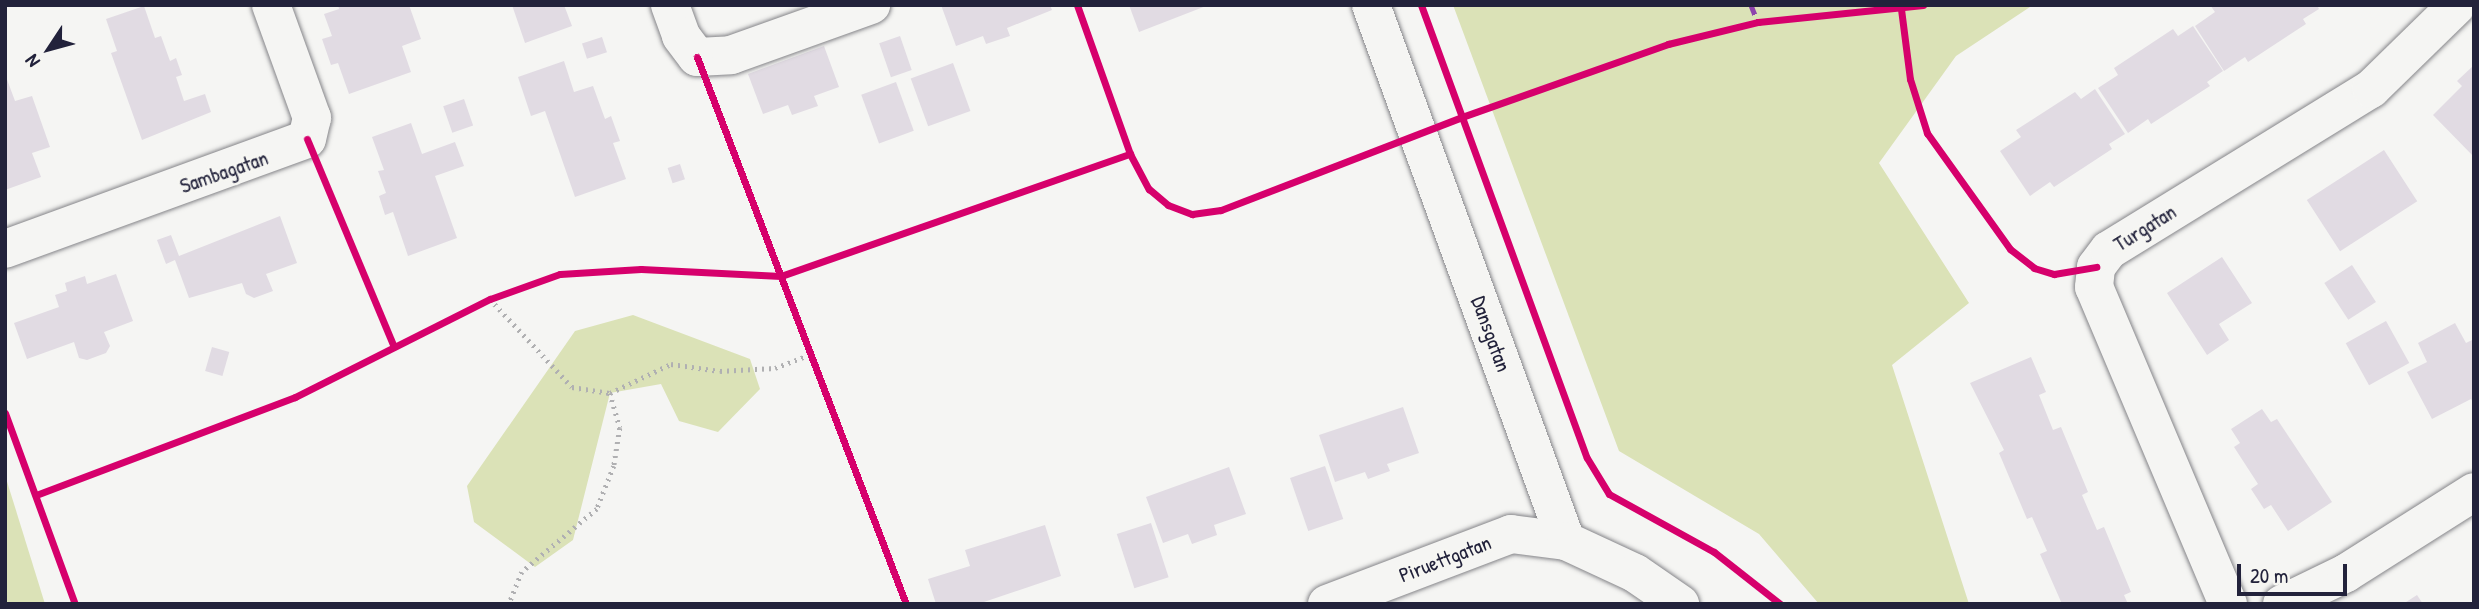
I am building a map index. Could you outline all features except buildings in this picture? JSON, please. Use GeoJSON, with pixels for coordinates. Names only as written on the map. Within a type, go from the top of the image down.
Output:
{"type":"FeatureCollection","features":[{"type":"Feature","properties":{"kind":"street","name":"Sambagatan"},"geometry":{"type":"LineString","coordinates":[[5,249],[307,139],[312,118],[271,5]]}},
{"type":"Feature","properties":{"kind":"street"},"geometry":{"type":"LineString","coordinates":[[670,5],[681,36],[697,57],[732,55],[871,5]]}},
{"type":"Feature","properties":{"kind":"street","name":"Dansgatan"},"geometry":{"type":"LineString","coordinates":[[1371,5],[1566,541]]}},
{"type":"Feature","properties":{"kind":"street","name":"Turgatan"},"geometry":{"type":"LineString","coordinates":[[2228,604],[2094,287],[2096,267],[2109,250],[2371,89],[2457,5]]}},
{"type":"Feature","properties":{"kind":"street"},"geometry":{"type":"LineString","coordinates":[[2282,604],[2346,573],[2474,492]]}},
{"type":"Feature","properties":{"kind":"street","name":"Piruettgatan"},"geometry":{"type":"LineString","coordinates":[[1327,604],[1511,534],[1566,541]]}},
{"type":"Feature","properties":{"kind":"street"},"geometry":{"type":"LineString","coordinates":[[1566,541],[1635,573],[1680,604]]}},
{"type":"Feature","properties":{"kind":"path"},"geometry":{"type":"LineString","coordinates":[[490,299],[572,387],[610,393],[671,364],[720,371],[775,368],[811,354]]}},
{"type":"Feature","properties":{"kind":"path"},"geometry":{"type":"LineString","coordinates":[[509,604],[522,572],[597,509],[614,466],[620,428],[610,393]]}},
{"type":"Feature","properties":{"kind":"green space"},"geometry":{"type":"Polygon","coordinates":[[[1453,5],[2033,5],[1956,56],[1879,163],[1969,303],[1892,365],[1969,604],[1819,604],[1759,534],[1619,451],[1453,5]]]}},
{"type":"Feature","properties":{"kind":"green space"},"geometry":{"type":"Polygon","coordinates":[[[633,315],[750,359],[760,389],[718,432],[679,421],[661,384],[610,393],[573,540],[535,567],[474,522],[467,486],[575,331],[633,315]]]}},
{"type":"Feature","properties":{"kind":"green space"},"geometry":{"type":"Polygon","coordinates":[[[5,475],[45,604],[5,604],[5,475]]]}},
{"type":"Feature","properties":{"kind":"marked path"},"geometry":{"type":"LineString","coordinates":[[1751,5],[1758,22]]}},
{"type":"Feature","properties":{"kind":"cycle path"},"geometry":{"type":"LineString","coordinates":[[1077,5],[1130,154],[1149,189],[1168,205],[1192,214],[1221,210],[1462,117],[1668,44],[1758,22],[1923,5]]}},
{"type":"Feature","properties":{"kind":"cycle path"},"geometry":{"type":"LineString","coordinates":[[1421,5],[1587,458],[1609,494],[1714,552],[1780,604]]}},
{"type":"Feature","properties":{"kind":"cycle path"},"geometry":{"type":"LineString","coordinates":[[1901,9],[1910,79],[1927,133],[2010,249],[2034,268],[2054,274],[2096,267]]}},
{"type":"Feature","properties":{"kind":"cycle path"},"geometry":{"type":"LineString","coordinates":[[697,57],[906,604]]}},
{"type":"Feature","properties":{"kind":"cycle path"},"geometry":{"type":"LineString","coordinates":[[307,139],[394,347]]}},
{"type":"Feature","properties":{"kind":"cycle path"},"geometry":{"type":"LineString","coordinates":[[36,495],[295,397],[490,299],[560,274],[641,269],[781,276],[1130,154]]}},
{"type":"Feature","properties":{"kind":"cycle path"},"geometry":{"type":"LineString","coordinates":[[5,413],[75,604]]}}]}
